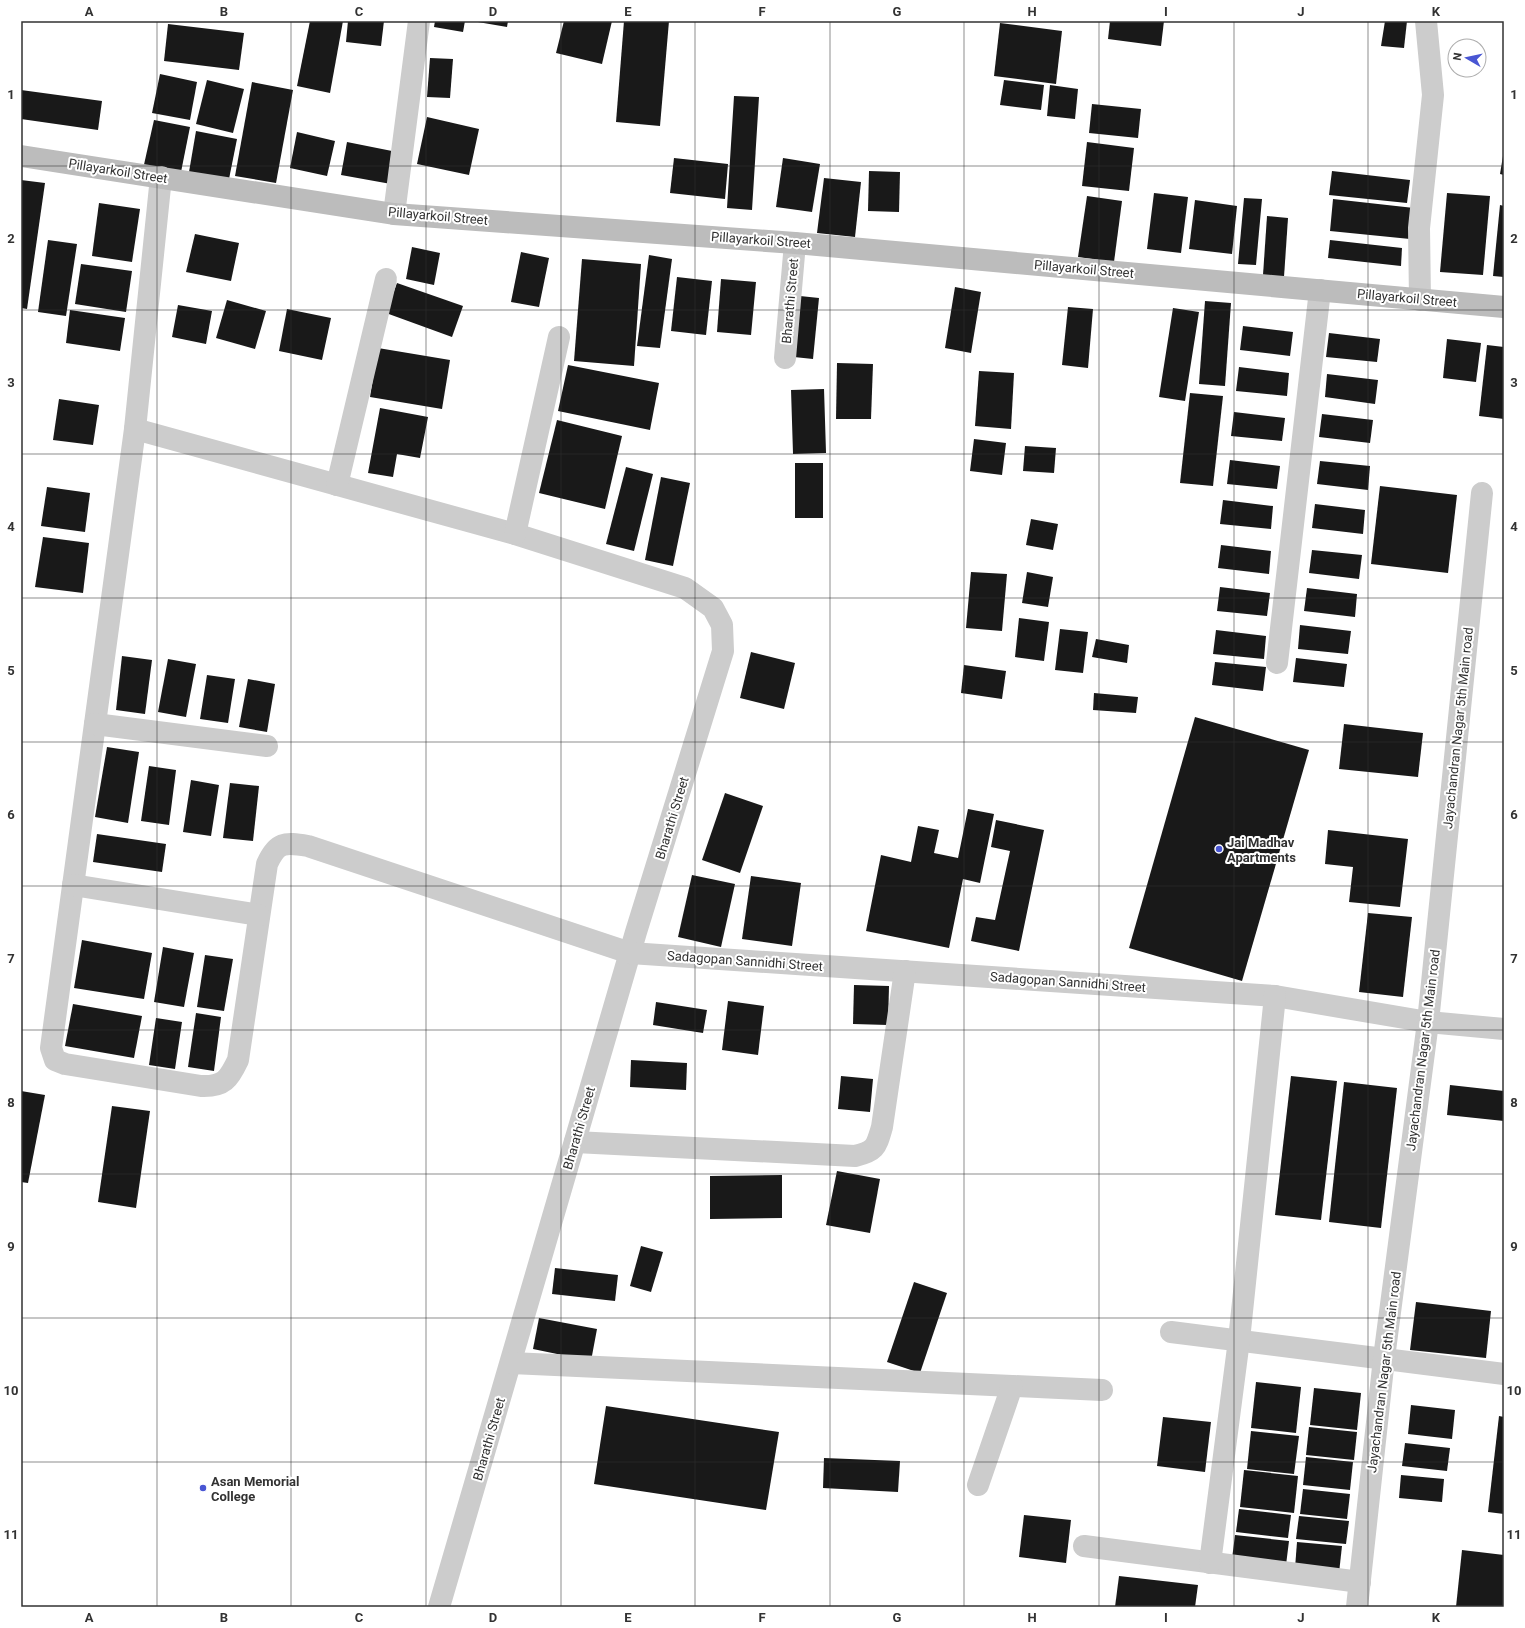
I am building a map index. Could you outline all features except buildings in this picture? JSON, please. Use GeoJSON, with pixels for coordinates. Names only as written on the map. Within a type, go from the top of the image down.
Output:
{"type":"FeatureCollection","features":[{"type":"Feature","properties":{"kind":"street"},"geometry":{"type":"LineString","coordinates":[[394,214],[419,21]]}},
{"type":"Feature","properties":{"kind":"street"},"geometry":{"type":"LineString","coordinates":[[1420,300],[1419,228],[1433,94],[1426,21]]}},
{"type":"Feature","properties":{"kind":"street","name":"Pillayarkoil Street"},"geometry":{"type":"LineString","coordinates":[[21,156],[394,214],[795,243],[1504,307]]}},
{"type":"Feature","properties":{"kind":"street"},"geometry":{"type":"LineString","coordinates":[[161,177],[135,429],[73,884],[259,915]]}},
{"type":"Feature","properties":{"kind":"street","name":"Bharathi Street"},"geometry":{"type":"LineString","coordinates":[[785,358],[795,243]]}},
{"type":"Feature","properties":{"kind":"street"},"geometry":{"type":"LineString","coordinates":[[337,485],[386,279]]}},
{"type":"Feature","properties":{"kind":"street"},"geometry":{"type":"LineString","coordinates":[[1277,663],[1320,290]]}},
{"type":"Feature","properties":{"kind":"street"},"geometry":{"type":"LineString","coordinates":[[515,534],[559,337]]}},
{"type":"Feature","properties":{"kind":"street","name":"Bharathi Street"},"geometry":{"type":"LineString","coordinates":[[135,429],[515,534],[685,588],[713,608],[722,625],[723,651],[630,953],[440,1607]]}},
{"type":"Feature","properties":{"kind":"street","name":"Jayachandran Nagar 5th Main road"},"geometry":{"type":"LineString","coordinates":[[1357,1607],[1384,1358],[1428,1022],[1482,492]]}},
{"type":"Feature","properties":{"kind":"street"},"geometry":{"type":"LineString","coordinates":[[95,724],[267,746]]}},
{"type":"Feature","properties":{"kind":"street","name":"Sadagopan Sannidhi Street"},"geometry":{"type":"LineString","coordinates":[[73,884],[51,1048],[54,1060],[80,1067],[201,1086],[214,1087],[220,1084],[230,1076],[238,1060],[267,864],[273,852],[281,845],[293,843],[308,846],[630,953],[1275,996],[1428,1022],[1504,1029]]}},
{"type":"Feature","properties":{"kind":"street"},"geometry":{"type":"LineString","coordinates":[[575,1142],[855,1156],[869,1153],[877,1144],[882,1127],[905,971]]}},
{"type":"Feature","properties":{"kind":"street"},"geometry":{"type":"LineString","coordinates":[[1210,1563],[1239,1340],[1275,996]]}},
{"type":"Feature","properties":{"kind":"street"},"geometry":{"type":"LineString","coordinates":[[1171,1332],[1504,1374]]}},
{"type":"Feature","properties":{"kind":"street"},"geometry":{"type":"LineString","coordinates":[[511,1363],[1102,1390]]}},
{"type":"Feature","properties":{"kind":"street"},"geometry":{"type":"LineString","coordinates":[[978,1485],[1012,1386]]}},
{"type":"Feature","properties":{"kind":"street"},"geometry":{"type":"LineString","coordinates":[[1084,1546],[1360,1582]]}},
{"type":"Feature","properties":{"kind":"place","name":"Jai Madhav Apartments"},"geometry":{"type":"Point","coordinates":[1219,849]}},
{"type":"Feature","properties":{"kind":"place","name":"Asan Memorial College"},"geometry":{"type":"Point","coordinates":[203,1488]}}]}
